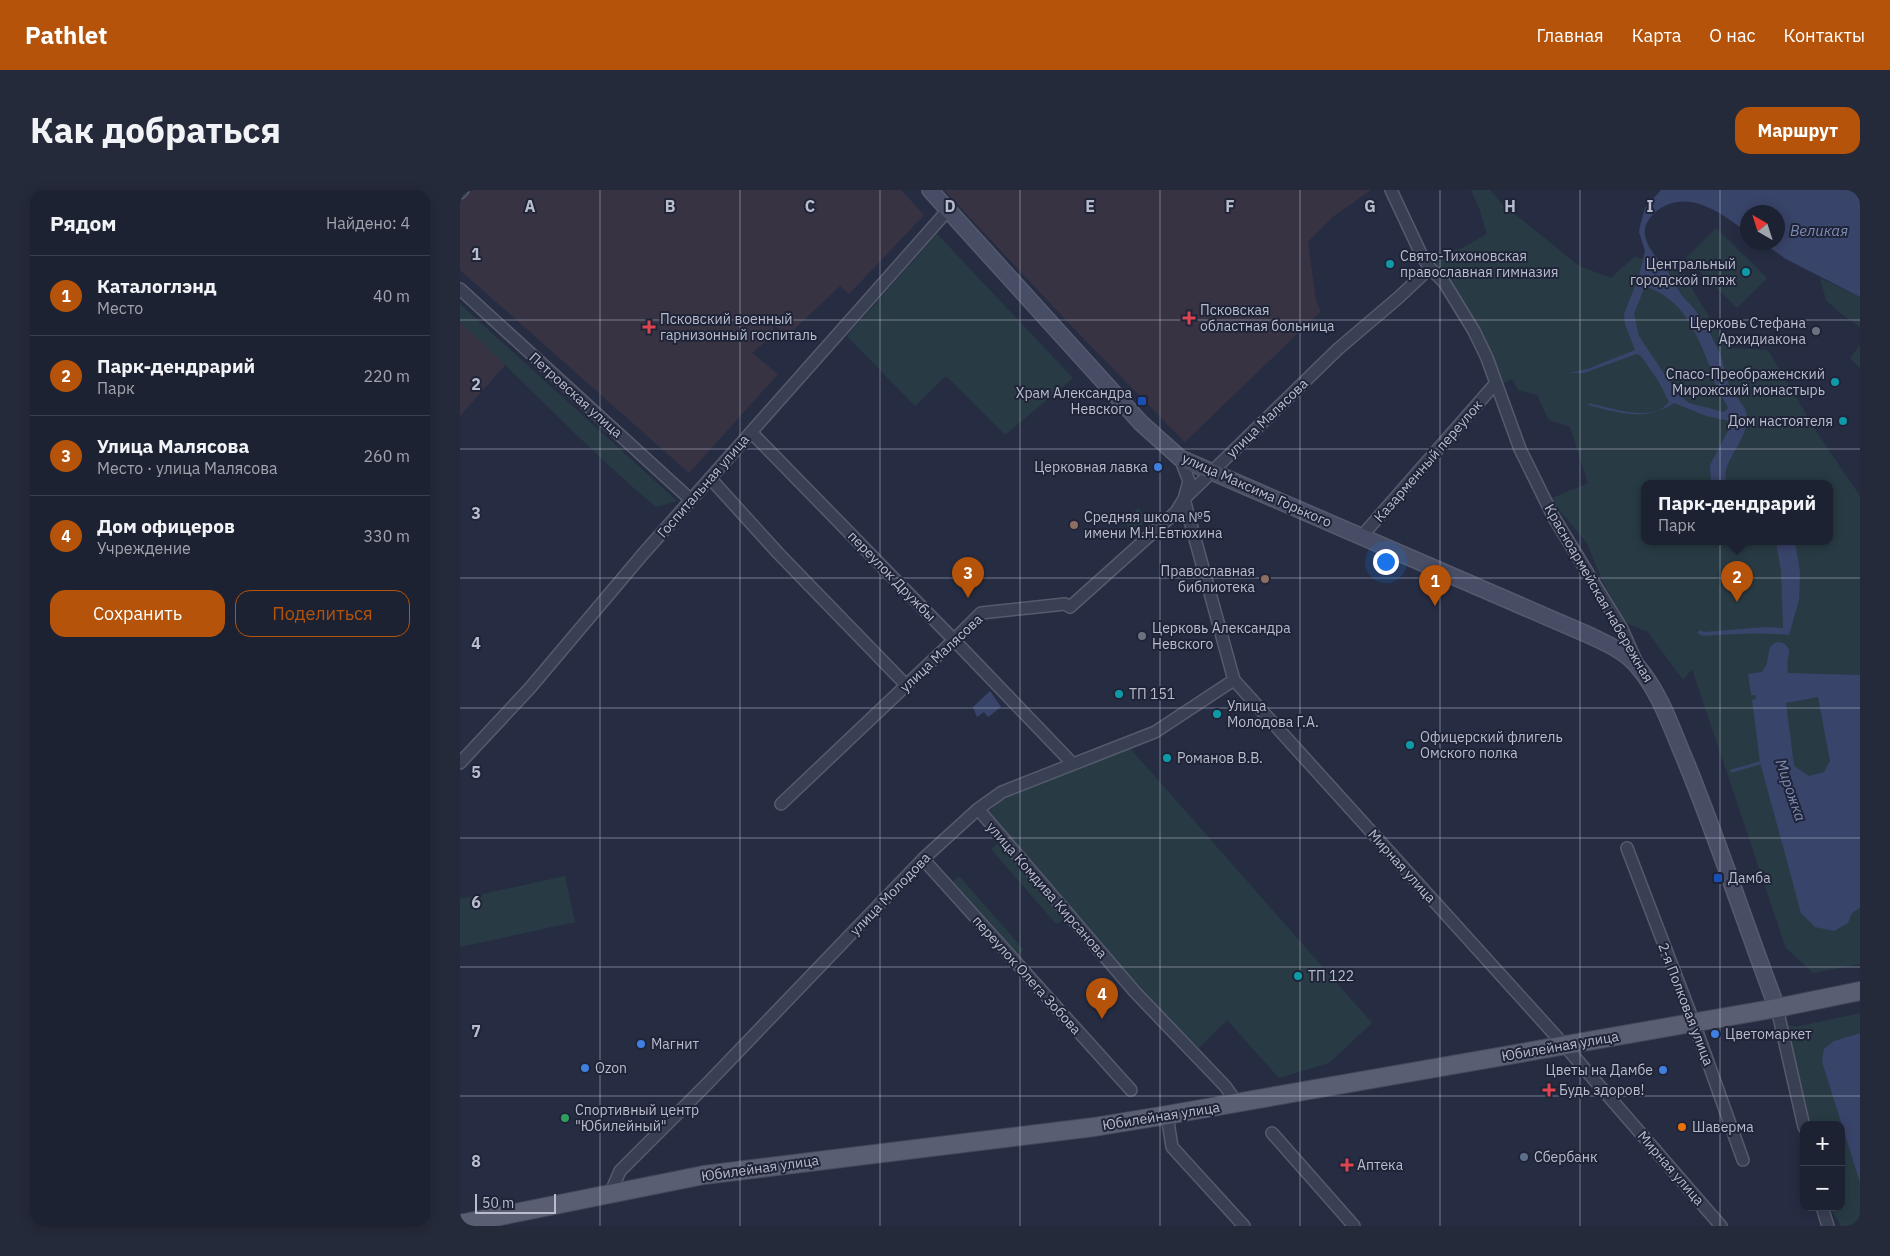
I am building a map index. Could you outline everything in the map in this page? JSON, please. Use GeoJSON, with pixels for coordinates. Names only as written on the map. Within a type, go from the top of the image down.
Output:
{"type":"FeatureCollection","features":[{"type":"Feature","properties":{"kind":"main road","name":"улица Максима Горького"},"geometry":{"type":"LineString","coordinates":[[930,190],[1140,424],[1180,458],[1591,636],[1614,648],[1637,665]]}},
{"type":"Feature","properties":{"kind":"main road","name":"Красноармейская набережная"},"geometry":{"type":"LineString","coordinates":[[1637,665],[1654,688],[1708,815],[1776,1008]]}},
{"type":"Feature","properties":{"kind":"main road","name":"Юбилейная улица"},"geometry":{"type":"LineString","coordinates":[[460,1224],[704,1175],[1094,1127],[1167,1116],[1694,1023],[1860,991]]}},
{"type":"Feature","properties":{"kind":"street"},"geometry":{"type":"LineString","coordinates":[[460,193],[463,190]]}},
{"type":"Feature","properties":{"kind":"street","name":"Красноармейская набережная"},"geometry":{"type":"LineString","coordinates":[[1391,190],[1422,256],[1430,268],[1444,282],[1474,330],[1487,358],[1520,449],[1553,516],[1622,629],[1637,665]]}},
{"type":"Feature","properties":{"kind":"street","name":"Госпитальная улица"},"geometry":{"type":"LineString","coordinates":[[460,763],[530,688],[643,554],[948,210]]}},
{"type":"Feature","properties":{"kind":"street","name":"улица Малясова"},"geometry":{"type":"LineString","coordinates":[[781,804],[954,640],[981,612],[1065,604],[1070,607],[1176,512],[1184,499],[1338,349],[1430,268]]}},
{"type":"Feature","properties":{"kind":"street","name":"Петровская улица"},"geometry":{"type":"LineString","coordinates":[[460,289],[691,500]]}},
{"type":"Feature","properties":{"kind":"street","name":"Казарменный переулок"},"geometry":{"type":"LineString","coordinates":[[1362,537],[1496,384]]}},
{"type":"Feature","properties":{"kind":"street","name":"переулок Дружбы"},"geometry":{"type":"LineString","coordinates":[[751,432],[1073,764]]}},
{"type":"Feature","properties":{"kind":"street","name":"Мирная улица"},"geometry":{"type":"LineString","coordinates":[[1180,458],[1189,481],[1184,499],[1234,680],[1565,1046],[1721,1226]]}},
{"type":"Feature","properties":{"kind":"street"},"geometry":{"type":"LineString","coordinates":[[710,478],[778,553],[906,685]]}},
{"type":"Feature","properties":{"kind":"street","name":"улица Молодова"},"geometry":{"type":"LineString","coordinates":[[610,1194],[620,1171],[707,1084],[922,859],[978,809],[1002,792],[1155,732],[1234,680]]}},
{"type":"Feature","properties":{"kind":"street","name":"улица Комдива Кирсанова"},"geometry":{"type":"LineString","coordinates":[[978,809],[1135,992],[1225,1086],[1237,1104]]}},
{"type":"Feature","properties":{"kind":"street","name":"2-я Полковая улица"},"geometry":{"type":"LineString","coordinates":[[1627,848],[1694,1023],[1743,1160]]}},
{"type":"Feature","properties":{"kind":"street","name":"переулок Олега Зобова"},"geometry":{"type":"LineString","coordinates":[[922,859],[1131,1090]]}},
{"type":"Feature","properties":{"kind":"street","name":"Красноармейская набережная"},"geometry":{"type":"LineString","coordinates":[[1776,1008],[1803,1121]]}},
{"type":"Feature","properties":{"kind":"street"},"geometry":{"type":"LineString","coordinates":[[1167,1116],[1172,1148],[1244,1226]]}},
{"type":"Feature","properties":{"kind":"street"},"geometry":{"type":"LineString","coordinates":[[1272,1133],[1354,1226]]}},
{"type":"Feature","properties":{"kind":"street"},"geometry":{"type":"LineString","coordinates":[[1822,1211],[1824,1224]]}},
{"type":"Feature","properties":{"kind":"shaded area","name":"Псковский военный гарнизонный госпиталь"},"geometry":{"type":"Polygon","coordinates":[[[471,190],[901,190],[924,215],[849,294],[840,286],[786,337],[772,321],[774,334],[752,353],[778,374],[689,473],[460,270],[460,202],[471,190]]]}},
{"type":"Feature","properties":{"kind":"shaded area","name":"Псковская областная больница"},"geometry":{"type":"Polygon","coordinates":[[[944,190],[1371,190],[1335,215],[1308,242],[1316,301],[1321,311],[1185,442],[1077,332],[944,190]]]}},
{"type":"Feature","properties":{"kind":"shaded area"},"geometry":{"type":"Polygon","coordinates":[[[1471,190],[1490,190],[1501,203],[1579,266],[1611,278],[1634,257],[1678,266],[1728,348],[1768,350],[1816,431],[1860,496],[1860,964],[1813,973],[1786,948],[1692,669],[1683,680],[1648,632],[1626,623],[1602,580],[1587,543],[1550,499],[1588,483],[1570,427],[1549,420],[1537,395],[1518,390],[1512,379],[1499,385],[1431,258],[1462,248],[1487,234],[1481,213],[1471,190]]]}},
{"type":"Feature","properties":{"kind":"shaded area"},"geometry":{"type":"Polygon","coordinates":[[[1716,228],[1767,278],[1737,308],[1686,258],[1716,228]]]}},
{"type":"Feature","properties":{"kind":"shaded area"},"geometry":{"type":"Polygon","coordinates":[[[937,234],[1073,378],[1005,435],[946,376],[915,406],[847,336],[937,234]]]}},
{"type":"Feature","properties":{"kind":"shaded area"},"geometry":{"type":"Polygon","coordinates":[[[1820,278],[1860,297],[1860,327],[1826,300],[1820,278]]]}},
{"type":"Feature","properties":{"kind":"shaded area"},"geometry":{"type":"Polygon","coordinates":[[[460,304],[677,501],[656,507],[630,485],[460,322],[460,304]]]}},
{"type":"Feature","properties":{"kind":"shaded area"},"geometry":{"type":"Polygon","coordinates":[[[460,322],[506,364],[460,416],[460,322]]]}},
{"type":"Feature","properties":{"kind":"shaded area"},"geometry":{"type":"Polygon","coordinates":[[[1860,345],[1860,368],[1850,358],[1860,345]]]}},
{"type":"Feature","properties":{"kind":"shaded area"},"geometry":{"type":"Polygon","coordinates":[[[1138,508],[1148,519],[1133,532],[1124,522],[1138,508]]]}},
{"type":"Feature","properties":{"kind":"shaded area"},"geometry":{"type":"Polygon","coordinates":[[[1129,747],[1372,1023],[1329,1063],[1279,1078],[1227,1020],[1199,1048],[1148,999],[989,811],[1006,797],[1129,747]]]}},
{"type":"Feature","properties":{"kind":"shaded area"},"geometry":{"type":"Polygon","coordinates":[[[1004,838],[1070,916],[1056,924],[991,849],[1004,838]]]}},
{"type":"Feature","properties":{"kind":"shaded area"},"geometry":{"type":"Polygon","coordinates":[[[565,876],[575,922],[460,947],[460,899],[565,876]]]}},
{"type":"Feature","properties":{"kind":"shaded area"},"geometry":{"type":"Polygon","coordinates":[[[959,876],[1024,950],[1013,959],[947,887],[959,876]]]}},
{"type":"Feature","properties":{"kind":"shaded area"},"geometry":{"type":"Polygon","coordinates":[[[1860,1013],[1860,1033],[1834,1041],[1822,1062],[1841,1121],[1807,1121],[1792,1062],[1788,1025],[1796,1027],[1860,1013]]]}},
{"type":"Feature","properties":{"kind":"shaded area"},"geometry":{"type":"Polygon","coordinates":[[[1845,1135],[1860,1183],[1860,1226],[1841,1226],[1832,1211],[1845,1211],[1845,1135]]]}},
{"type":"Feature","properties":{"kind":"water","name":"Великая"},"geometry":{"type":"Polygon","coordinates":[[[1661,190],[1860,190],[1860,297],[1786,259],[1773,250],[1785,250],[1785,205],[1740,205],[1740,227],[1710,208],[1690,202],[1669,204],[1659,209],[1648,220],[1645,235],[1649,247],[1668,272],[1680,293],[1696,311],[1707,328],[1720,354],[1730,387],[1745,409],[1747,419],[1745,429],[1742,439],[1727,467],[1725,475],[1726,480],[1711,480],[1710,465],[1731,425],[1730,421],[1706,416],[1674,403],[1660,410],[1669,402],[1659,382],[1641,356],[1637,354],[1584,373],[1571,373],[1590,368],[1635,350],[1625,324],[1624,314],[1639,276],[1645,251],[1639,232],[1645,208],[1661,190]],[[1645,286],[1634,314],[1639,336],[1677,393],[1689,403],[1724,412],[1728,408],[1715,384],[1711,369],[1694,330],[1680,309],[1659,292],[1645,286]]]}},
{"type":"Feature","properties":{"kind":"water"},"geometry":{"type":"Polygon","coordinates":[[[1589,403],[1634,413],[1659,410],[1653,412],[1642,414],[1632,414],[1588,405],[1589,403]]]}},
{"type":"Feature","properties":{"kind":"water"},"geometry":{"type":"Polygon","coordinates":[[[1777,545],[1796,545],[1800,572],[1799,600],[1789,635],[1757,633],[1703,636],[1697,633],[1700,630],[1704,632],[1765,627],[1783,628],[1781,571],[1777,545]]]}},
{"type":"Feature","properties":{"kind":"water"},"geometry":{"type":"Polygon","coordinates":[[[1787,658],[1788,673],[1860,675],[1860,908],[1852,913],[1848,923],[1834,931],[1815,927],[1801,913],[1760,762],[1752,700],[1756,699],[1755,695],[1751,695],[1748,674],[1762,672],[1769,662],[1775,659],[1787,658]],[[1818,697],[1786,703],[1794,766],[1809,776],[1824,772],[1830,761],[1818,697]]]}},
{"type":"Feature","properties":{"kind":"water"},"geometry":{"type":"Polygon","coordinates":[[[990,691],[1001,707],[988,717],[984,712],[977,717],[973,707],[990,691]]]}},
{"type":"Feature","properties":{"kind":"water"},"geometry":{"type":"Polygon","coordinates":[[[1860,1033],[1860,1183],[1845,1135],[1845,1121],[1841,1121],[1822,1062],[1824,1049],[1834,1041],[1860,1033]]]}},
{"type":"Feature","properties":{"kind":"waterway","name":"Мирожка"},"geometry":{"type":"LineString","coordinates":[[1773,684],[1779,652]]}},
{"type":"Feature","properties":{"kind":"waterway"},"geometry":{"type":"LineString","coordinates":[[1732,771],[1763,762]]}},
{"type":"Feature","properties":{"kind":"place","name":"Свято-Тихоновская православная гимназия"},"geometry":{"type":"Point","coordinates":[1390,264]}},
{"type":"Feature","properties":{"kind":"place","name":"Центральный городской пляж"},"geometry":{"type":"Point","coordinates":[1746,272]}},
{"type":"Feature","properties":{"kind":"place","name":"Псковская областная больница"},"geometry":{"type":"Point","coordinates":[1189,318]}},
{"type":"Feature","properties":{"kind":"place","name":"Псковский военный гарнизонный госпиталь"},"geometry":{"type":"Point","coordinates":[649,327]}},
{"type":"Feature","properties":{"kind":"place","name":"Церковь Стефана Архидиакона"},"geometry":{"type":"Point","coordinates":[1816,331]}},
{"type":"Feature","properties":{"kind":"place","name":"Спасо-Преображенский Мирожский монастырь"},"geometry":{"type":"Point","coordinates":[1835,382]}},
{"type":"Feature","properties":{"kind":"place","name":"Храм Александра Невского"},"geometry":{"type":"Point","coordinates":[1142,401]}},
{"type":"Feature","properties":{"kind":"place","name":"Дом настоятеля"},"geometry":{"type":"Point","coordinates":[1843,421]}},
{"type":"Feature","properties":{"kind":"place","name":"Церковная лавка"},"geometry":{"type":"Point","coordinates":[1158,467]}},
{"type":"Feature","properties":{"kind":"place","name":"Средняя школа №5 имени М.Н.Евтюхина"},"geometry":{"type":"Point","coordinates":[1074,525]}},
{"type":"Feature","properties":{"kind":"place","name":"Православная библиотека"},"geometry":{"type":"Point","coordinates":[1265,579]}},
{"type":"Feature","properties":{"kind":"place","name":"Улица Малясова"},"geometry":{"type":"Point","coordinates":[968,598]}},
{"type":"Feature","properties":{"kind":"place","name":"Парк-дендрарий"},"geometry":{"type":"Point","coordinates":[1737,602]}},
{"type":"Feature","properties":{"kind":"place","name":"Каталоглэнд"},"geometry":{"type":"Point","coordinates":[1435,606]}},
{"type":"Feature","properties":{"kind":"place","name":"Церковь Александра Невского"},"geometry":{"type":"Point","coordinates":[1142,636]}},
{"type":"Feature","properties":{"kind":"place","name":"ТП 151"},"geometry":{"type":"Point","coordinates":[1119,694]}},
{"type":"Feature","properties":{"kind":"place","name":"Улица Молодова Г.А."},"geometry":{"type":"Point","coordinates":[1217,714]}},
{"type":"Feature","properties":{"kind":"place","name":"Офицерский флигель Омского полка"},"geometry":{"type":"Point","coordinates":[1410,745]}},
{"type":"Feature","properties":{"kind":"place","name":"Романов В.В."},"geometry":{"type":"Point","coordinates":[1167,758]}},
{"type":"Feature","properties":{"kind":"place","name":"Дамба"},"geometry":{"type":"Point","coordinates":[1718,878]}},
{"type":"Feature","properties":{"kind":"place","name":"ТП 122"},"geometry":{"type":"Point","coordinates":[1298,976]}},
{"type":"Feature","properties":{"kind":"place","name":"Дом офицеров"},"geometry":{"type":"Point","coordinates":[1102,1019]}},
{"type":"Feature","properties":{"kind":"place","name":"Цветомаркет"},"geometry":{"type":"Point","coordinates":[1715,1034]}},
{"type":"Feature","properties":{"kind":"place","name":"Магнит"},"geometry":{"type":"Point","coordinates":[641,1044]}},
{"type":"Feature","properties":{"kind":"place","name":"Ozon"},"geometry":{"type":"Point","coordinates":[585,1068]}},
{"type":"Feature","properties":{"kind":"place","name":"Цветы на Дамбе"},"geometry":{"type":"Point","coordinates":[1663,1070]}},
{"type":"Feature","properties":{"kind":"place","name":"Будь здоров!"},"geometry":{"type":"Point","coordinates":[1549,1090]}},
{"type":"Feature","properties":{"kind":"place","name":"Спортивный центр \"Юбилейный\""},"geometry":{"type":"Point","coordinates":[565,1118]}},
{"type":"Feature","properties":{"kind":"place","name":"Шаверма"},"geometry":{"type":"Point","coordinates":[1682,1127]}},
{"type":"Feature","properties":{"kind":"place","name":"Сбербанк"},"geometry":{"type":"Point","coordinates":[1524,1157]}},
{"type":"Feature","properties":{"kind":"place","name":"Аптека"},"geometry":{"type":"Point","coordinates":[1347,1165]}}]}
